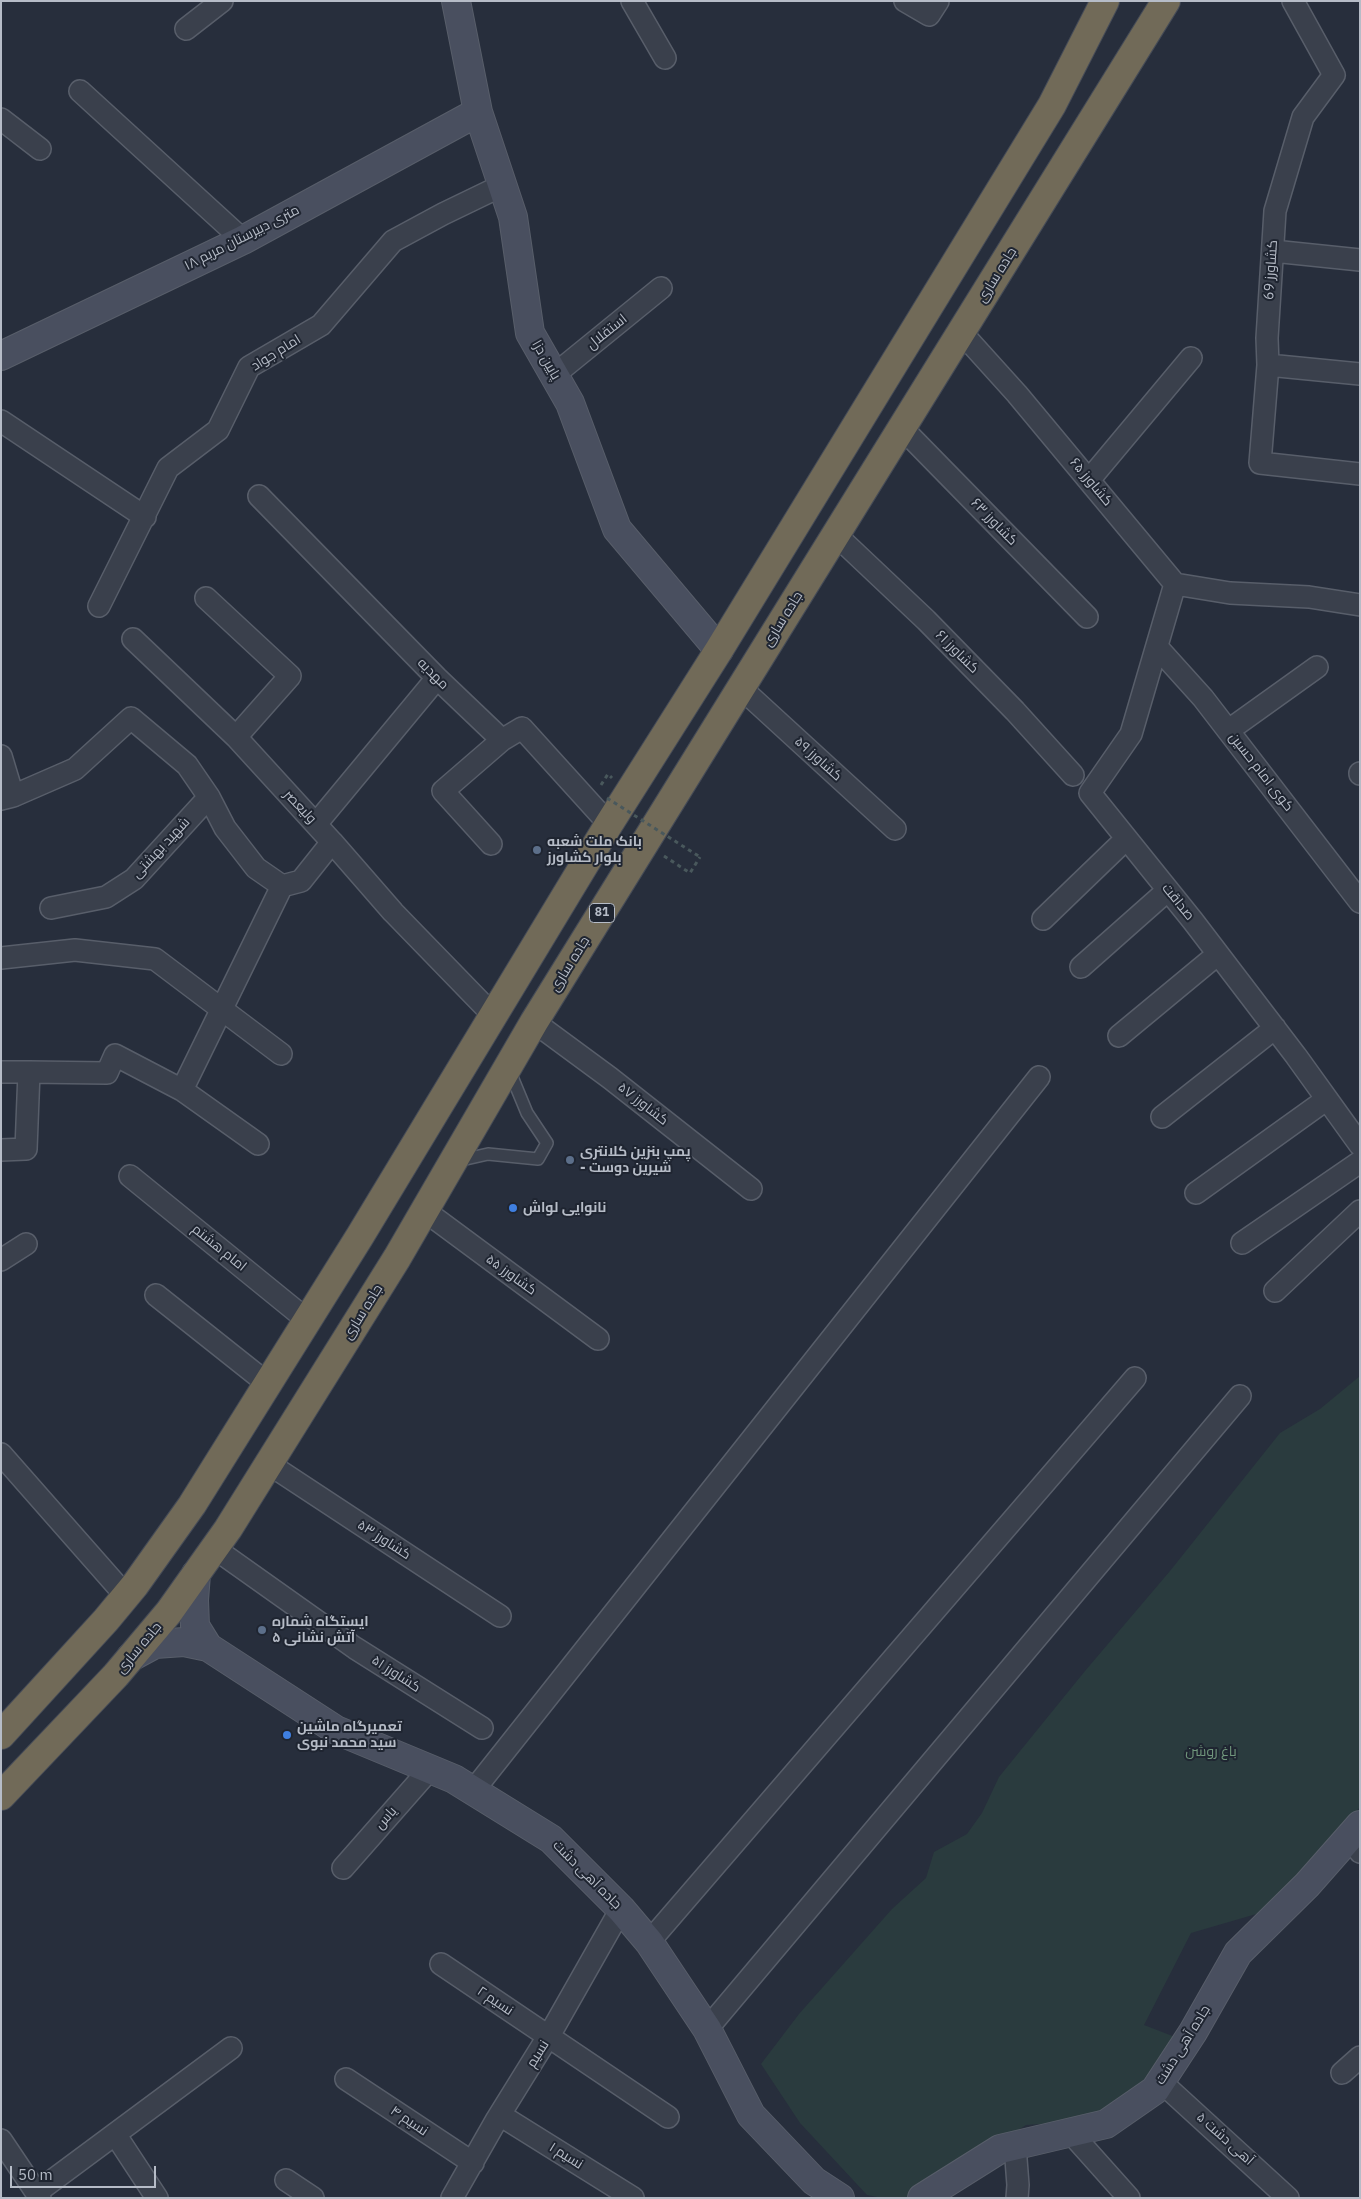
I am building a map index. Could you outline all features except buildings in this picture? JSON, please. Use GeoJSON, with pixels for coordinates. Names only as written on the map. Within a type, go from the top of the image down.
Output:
{"type":"FeatureCollection","features":[{"type":"Feature","properties":{"kind":"highway","name":"جاده ساری"},"geometry":{"type":"LineString","coordinates":[[1,1796],[56,1740],[169,1612],[269,1464],[424,1211],[534,1022],[1165,2]]}},
{"type":"Feature","properties":{"kind":"highway"},"geometry":{"type":"LineString","coordinates":[[1,1735],[83,1647],[126,1596],[192,1505],[493,1015],[608,811],[719,650],[1052,105],[1105,3]]}},
{"type":"Feature","properties":{"kind":"street"},"geometry":{"type":"LineString","coordinates":[[186,29],[222,1]]}},
{"type":"Feature","properties":{"kind":"street","name":"پایین دزا"},"geometry":{"type":"LineString","coordinates":[[456,1],[478,112],[513,217],[530,332],[570,403],[617,529],[719,650]]}},
{"type":"Feature","properties":{"kind":"street"},"geometry":{"type":"LineString","coordinates":[[632,1],[665,58]]}},
{"type":"Feature","properties":{"kind":"street"},"geometry":{"type":"LineString","coordinates":[[905,1],[929,15],[938,1]]}},
{"type":"Feature","properties":{"kind":"street","name":"کشاورز 69"},"geometry":{"type":"LineString","coordinates":[[1293,1],[1334,75],[1303,117],[1275,211],[1267,338],[1268,366],[1260,463],[1360,474]]}},
{"type":"Feature","properties":{"kind":"street"},"geometry":{"type":"LineString","coordinates":[[80,91],[243,240]]}},
{"type":"Feature","properties":{"kind":"street","name":"۱۸ متری دبیرستان مریم"},"geometry":{"type":"LineString","coordinates":[[5,350],[243,240],[478,112]]}},
{"type":"Feature","properties":{"kind":"street"},"geometry":{"type":"LineString","coordinates":[[1,119],[40,149]]}},
{"type":"Feature","properties":{"kind":"street","name":"امام جواد"},"geometry":{"type":"LineString","coordinates":[[99,606],[168,468],[218,430],[249,367],[321,325],[393,241],[502,185]]}},
{"type":"Feature","properties":{"kind":"street"},"geometry":{"type":"LineString","coordinates":[[1273,251],[1360,260]]}},
{"type":"Feature","properties":{"kind":"street","name":"استقلال"},"geometry":{"type":"LineString","coordinates":[[554,375],[661,288]]}},
{"type":"Feature","properties":{"kind":"street","name":"کشاورز ۶۵"},"geometry":{"type":"LineString","coordinates":[[961,332],[1089,480],[1175,584]]}},
{"type":"Feature","properties":{"kind":"street"},"geometry":{"type":"LineString","coordinates":[[1089,480],[1191,358]]}},
{"type":"Feature","properties":{"kind":"street"},"geometry":{"type":"LineString","coordinates":[[1268,366],[1360,374]]}},
{"type":"Feature","properties":{"kind":"street"},"geometry":{"type":"LineString","coordinates":[[1,421],[145,517]]}},
{"type":"Feature","properties":{"kind":"street","name":"کشاورز ۶۳"},"geometry":{"type":"LineString","coordinates":[[902,428],[1087,617]]}},
{"type":"Feature","properties":{"kind":"street","name":"مهدیه"},"geometry":{"type":"LineString","coordinates":[[259,496],[436,678],[502,740]]}},
{"type":"Feature","properties":{"kind":"street","name":"کشاورز ۶۱"},"geometry":{"type":"LineString","coordinates":[[836,535],[946,641],[1015,711],[1073,775]]}},
{"type":"Feature","properties":{"kind":"street"},"geometry":{"type":"LineString","coordinates":[[1156,648],[1175,584],[1230,593],[1309,597],[1360,605]]}},
{"type":"Feature","properties":{"kind":"street"},"geometry":{"type":"LineString","coordinates":[[206,598],[290,676],[236,737]]}},
{"type":"Feature","properties":{"kind":"street","name":"ولیعصر"},"geometry":{"type":"LineString","coordinates":[[133,639],[236,737],[393,912],[493,1015]]}},
{"type":"Feature","properties":{"kind":"street","name":"کوی امام حسین"},"geometry":{"type":"LineString","coordinates":[[1156,648],[1203,698],[1229,730],[1360,902]]}},
{"type":"Feature","properties":{"kind":"street","name":"صداقت"},"geometry":{"type":"LineString","coordinates":[[1156,648],[1131,734],[1090,793],[1275,1028],[1360,1145]]}},
{"type":"Feature","properties":{"kind":"street"},"geometry":{"type":"LineString","coordinates":[[1229,730],[1317,667]]}},
{"type":"Feature","properties":{"kind":"street"},"geometry":{"type":"LineString","coordinates":[[316,824],[436,678]]}},
{"type":"Feature","properties":{"kind":"street","name":"کشاورز ۵۹"},"geometry":{"type":"LineString","coordinates":[[741,688],[894,829]]}},
{"type":"Feature","properties":{"kind":"street"},"geometry":{"type":"LineString","coordinates":[[1,756],[7,798],[75,769],[131,718],[187,765],[209,797],[225,828],[256,868],[282,886],[302,881],[332,842]]}},
{"type":"Feature","properties":{"kind":"street"},"geometry":{"type":"LineString","coordinates":[[491,844],[443,790],[502,740],[522,728],[608,811]]}},
{"type":"Feature","properties":{"kind":"street","name":"شهید بهشتی"},"geometry":{"type":"LineString","coordinates":[[51,908],[106,897],[134,878],[209,797]]}},
{"type":"Feature","properties":{"kind":"street"},"geometry":{"type":"LineString","coordinates":[[1043,919],[1126,839]]}},
{"type":"Feature","properties":{"kind":"street"},"geometry":{"type":"LineString","coordinates":[[182,1090],[282,886]]}},
{"type":"Feature","properties":{"kind":"street"},"geometry":{"type":"LineString","coordinates":[[1081,967],[1168,890]]}},
{"type":"Feature","properties":{"kind":"street"},"geometry":{"type":"LineString","coordinates":[[1,958],[75,950],[155,959],[281,1054]]}},
{"type":"Feature","properties":{"kind":"street"},"geometry":{"type":"LineString","coordinates":[[1119,1036],[1218,954]]}},
{"type":"Feature","properties":{"kind":"street","name":"کشاورز ۵۷"},"geometry":{"type":"LineString","coordinates":[[534,1022],[610,1078],[751,1189]]}},
{"type":"Feature","properties":{"kind":"street"},"geometry":{"type":"LineString","coordinates":[[1162,1117],[1275,1028]]}},
{"type":"Feature","properties":{"kind":"street"},"geometry":{"type":"LineString","coordinates":[[1,1072],[107,1073],[115,1055],[182,1090],[258,1144]]}},
{"type":"Feature","properties":{"kind":"street"},"geometry":{"type":"LineString","coordinates":[[1,1150],[26,1150],[29,1072]]}},
{"type":"Feature","properties":{"kind":"street"},"geometry":{"type":"LineString","coordinates":[[473,1791],[1038,1077]]}},
{"type":"Feature","properties":{"kind":"street"},"geometry":{"type":"LineString","coordinates":[[1196,1193],[1327,1099]]}},
{"type":"Feature","properties":{"kind":"street"},"geometry":{"type":"LineString","coordinates":[[1242,1243],[1360,1162]]}},
{"type":"Feature","properties":{"kind":"street","name":"امام هشتم"},"geometry":{"type":"LineString","coordinates":[[130,1176],[307,1320]]}},
{"type":"Feature","properties":{"kind":"street","name":"کشاورز ۵۵"},"geometry":{"type":"LineString","coordinates":[[424,1211],[598,1339]]}},
{"type":"Feature","properties":{"kind":"street"},"geometry":{"type":"LineString","coordinates":[[1275,1291],[1360,1211]]}},
{"type":"Feature","properties":{"kind":"street"},"geometry":{"type":"LineString","coordinates":[[1,1260],[26,1244]]}},
{"type":"Feature","properties":{"kind":"street"},"geometry":{"type":"LineString","coordinates":[[156,1295],[268,1384]]}},
{"type":"Feature","properties":{"kind":"street"},"geometry":{"type":"LineString","coordinates":[[650,1942],[1135,1378]]}},
{"type":"Feature","properties":{"kind":"street"},"geometry":{"type":"LineString","coordinates":[[707,2030],[1240,1396]]}},
{"type":"Feature","properties":{"kind":"street"},"geometry":{"type":"LineString","coordinates":[[1,1454],[126,1596]]}},
{"type":"Feature","properties":{"kind":"street","name":"کشاورز ۵۳"},"geometry":{"type":"LineString","coordinates":[[269,1464],[500,1616]]}},
{"type":"Feature","properties":{"kind":"street","name":"کشاورز ۵۱"},"geometry":{"type":"LineString","coordinates":[[214,1548],[356,1648],[482,1728]]}},
{"type":"Feature","properties":{"kind":"street"},"geometry":{"type":"LineString","coordinates":[[196,1574],[195,1626],[208,1647]]}},
{"type":"Feature","properties":{"kind":"street"},"geometry":{"type":"LineString","coordinates":[[131,1657],[155,1644],[184,1642],[208,1647]]}},
{"type":"Feature","properties":{"kind":"street","name":"جاده آهی دشت"},"geometry":{"type":"LineString","coordinates":[[208,1647],[336,1730],[454,1779],[551,1839],[621,1909],[650,1942],[707,2030],[751,2115],[814,2181],[840,2198]]}},
{"type":"Feature","properties":{"kind":"street","name":"یاس"},"geometry":{"type":"LineString","coordinates":[[343,1868],[430,1769]]}},
{"type":"Feature","properties":{"kind":"street","name":"جاده آهی دشت"},"geometry":{"type":"LineString","coordinates":[[922,2198],[1000,2149],[1106,2124],[1155,2090],[1193,2032],[1238,1953],[1356,1838]]}},
{"type":"Feature","properties":{"kind":"street","name":"نسیم"},"geometry":{"type":"LineString","coordinates":[[452,2198],[500,2115],[548,2038],[621,1909]]}},
{"type":"Feature","properties":{"kind":"street","name":"نسیم ۲"},"geometry":{"type":"LineString","coordinates":[[441,1964],[548,2038],[668,2117]]}},
{"type":"Feature","properties":{"kind":"street"},"geometry":{"type":"LineString","coordinates":[[2,2142],[38,2195],[115,2134],[230,2048]]}},
{"type":"Feature","properties":{"kind":"street"},"geometry":{"type":"LineString","coordinates":[[1342,2073],[1360,2057]]}},
{"type":"Feature","properties":{"kind":"street","name":"نسیم ۴"},"geometry":{"type":"LineString","coordinates":[[346,2078],[473,2163]]}},
{"type":"Feature","properties":{"kind":"street","name":"آهی دشت ۵"},"geometry":{"type":"LineString","coordinates":[[1160,2081],[1288,2198]]}},
{"type":"Feature","properties":{"kind":"street","name":"نسیم ۱"},"geometry":{"type":"LineString","coordinates":[[500,2115],[633,2198]]}},
{"type":"Feature","properties":{"kind":"street"},"geometry":{"type":"LineString","coordinates":[[1071,2132],[1129,2198]]}},
{"type":"Feature","properties":{"kind":"street"},"geometry":{"type":"LineString","coordinates":[[115,2134],[157,2198]]}},
{"type":"Feature","properties":{"kind":"street"},"geometry":{"type":"LineString","coordinates":[[1015,2146],[1017,2198]]}},
{"type":"Feature","properties":{"kind":"street"},"geometry":{"type":"LineString","coordinates":[[286,2180],[313,2198]]}},
{"type":"Feature","properties":{"kind":"lane"},"geometry":{"type":"LineString","coordinates":[[453,1162],[488,1154],[538,1159],[543,1151],[547,1143],[526,1113],[514,1087],[508,1067]]}},
{"type":"Feature","properties":{"kind":"path"},"geometry":{"type":"LineString","coordinates":[[608,811],[700,857],[690,873],[644,844]]}},
{"type":"Feature","properties":{"kind":"green space","name":"باغ روشن"},"geometry":{"type":"Polygon","coordinates":[[[1360,1376],[1360,1807],[1270,1910],[1191,1933],[1144,2025],[1175,2037],[1172,2048],[1124,2102],[1086,2121],[1026,2125],[912,2198],[882,2198],[867,2195],[800,2123],[761,2064],[799,2014],[892,1909],[926,1878],[934,1852],[967,1834],[982,1813],[999,1777],[1085,1671],[1170,1571],[1280,1433],[1320,1409],[1360,1376]]]}},
{"type":"Feature","properties":{"kind":"place","name":"بانک ملت شعبه بلوار کشاورز"},"geometry":{"type":"Point","coordinates":[537,850]}},
{"type":"Feature","properties":{"kind":"place","name":"پمپ بنزین کلانتری - شیرین دوست"},"geometry":{"type":"Point","coordinates":[570,1160]}},
{"type":"Feature","properties":{"kind":"place","name":"نانوایی لواش"},"geometry":{"type":"Point","coordinates":[513,1208]}},
{"type":"Feature","properties":{"kind":"place","name":"ایستگاه شماره ۵ آتش نشانی"},"geometry":{"type":"Point","coordinates":[262,1630]}},
{"type":"Feature","properties":{"kind":"place","name":"تعمیرگاه ماشین سید محمد نبوی"},"geometry":{"type":"Point","coordinates":[287,1735]}}]}
